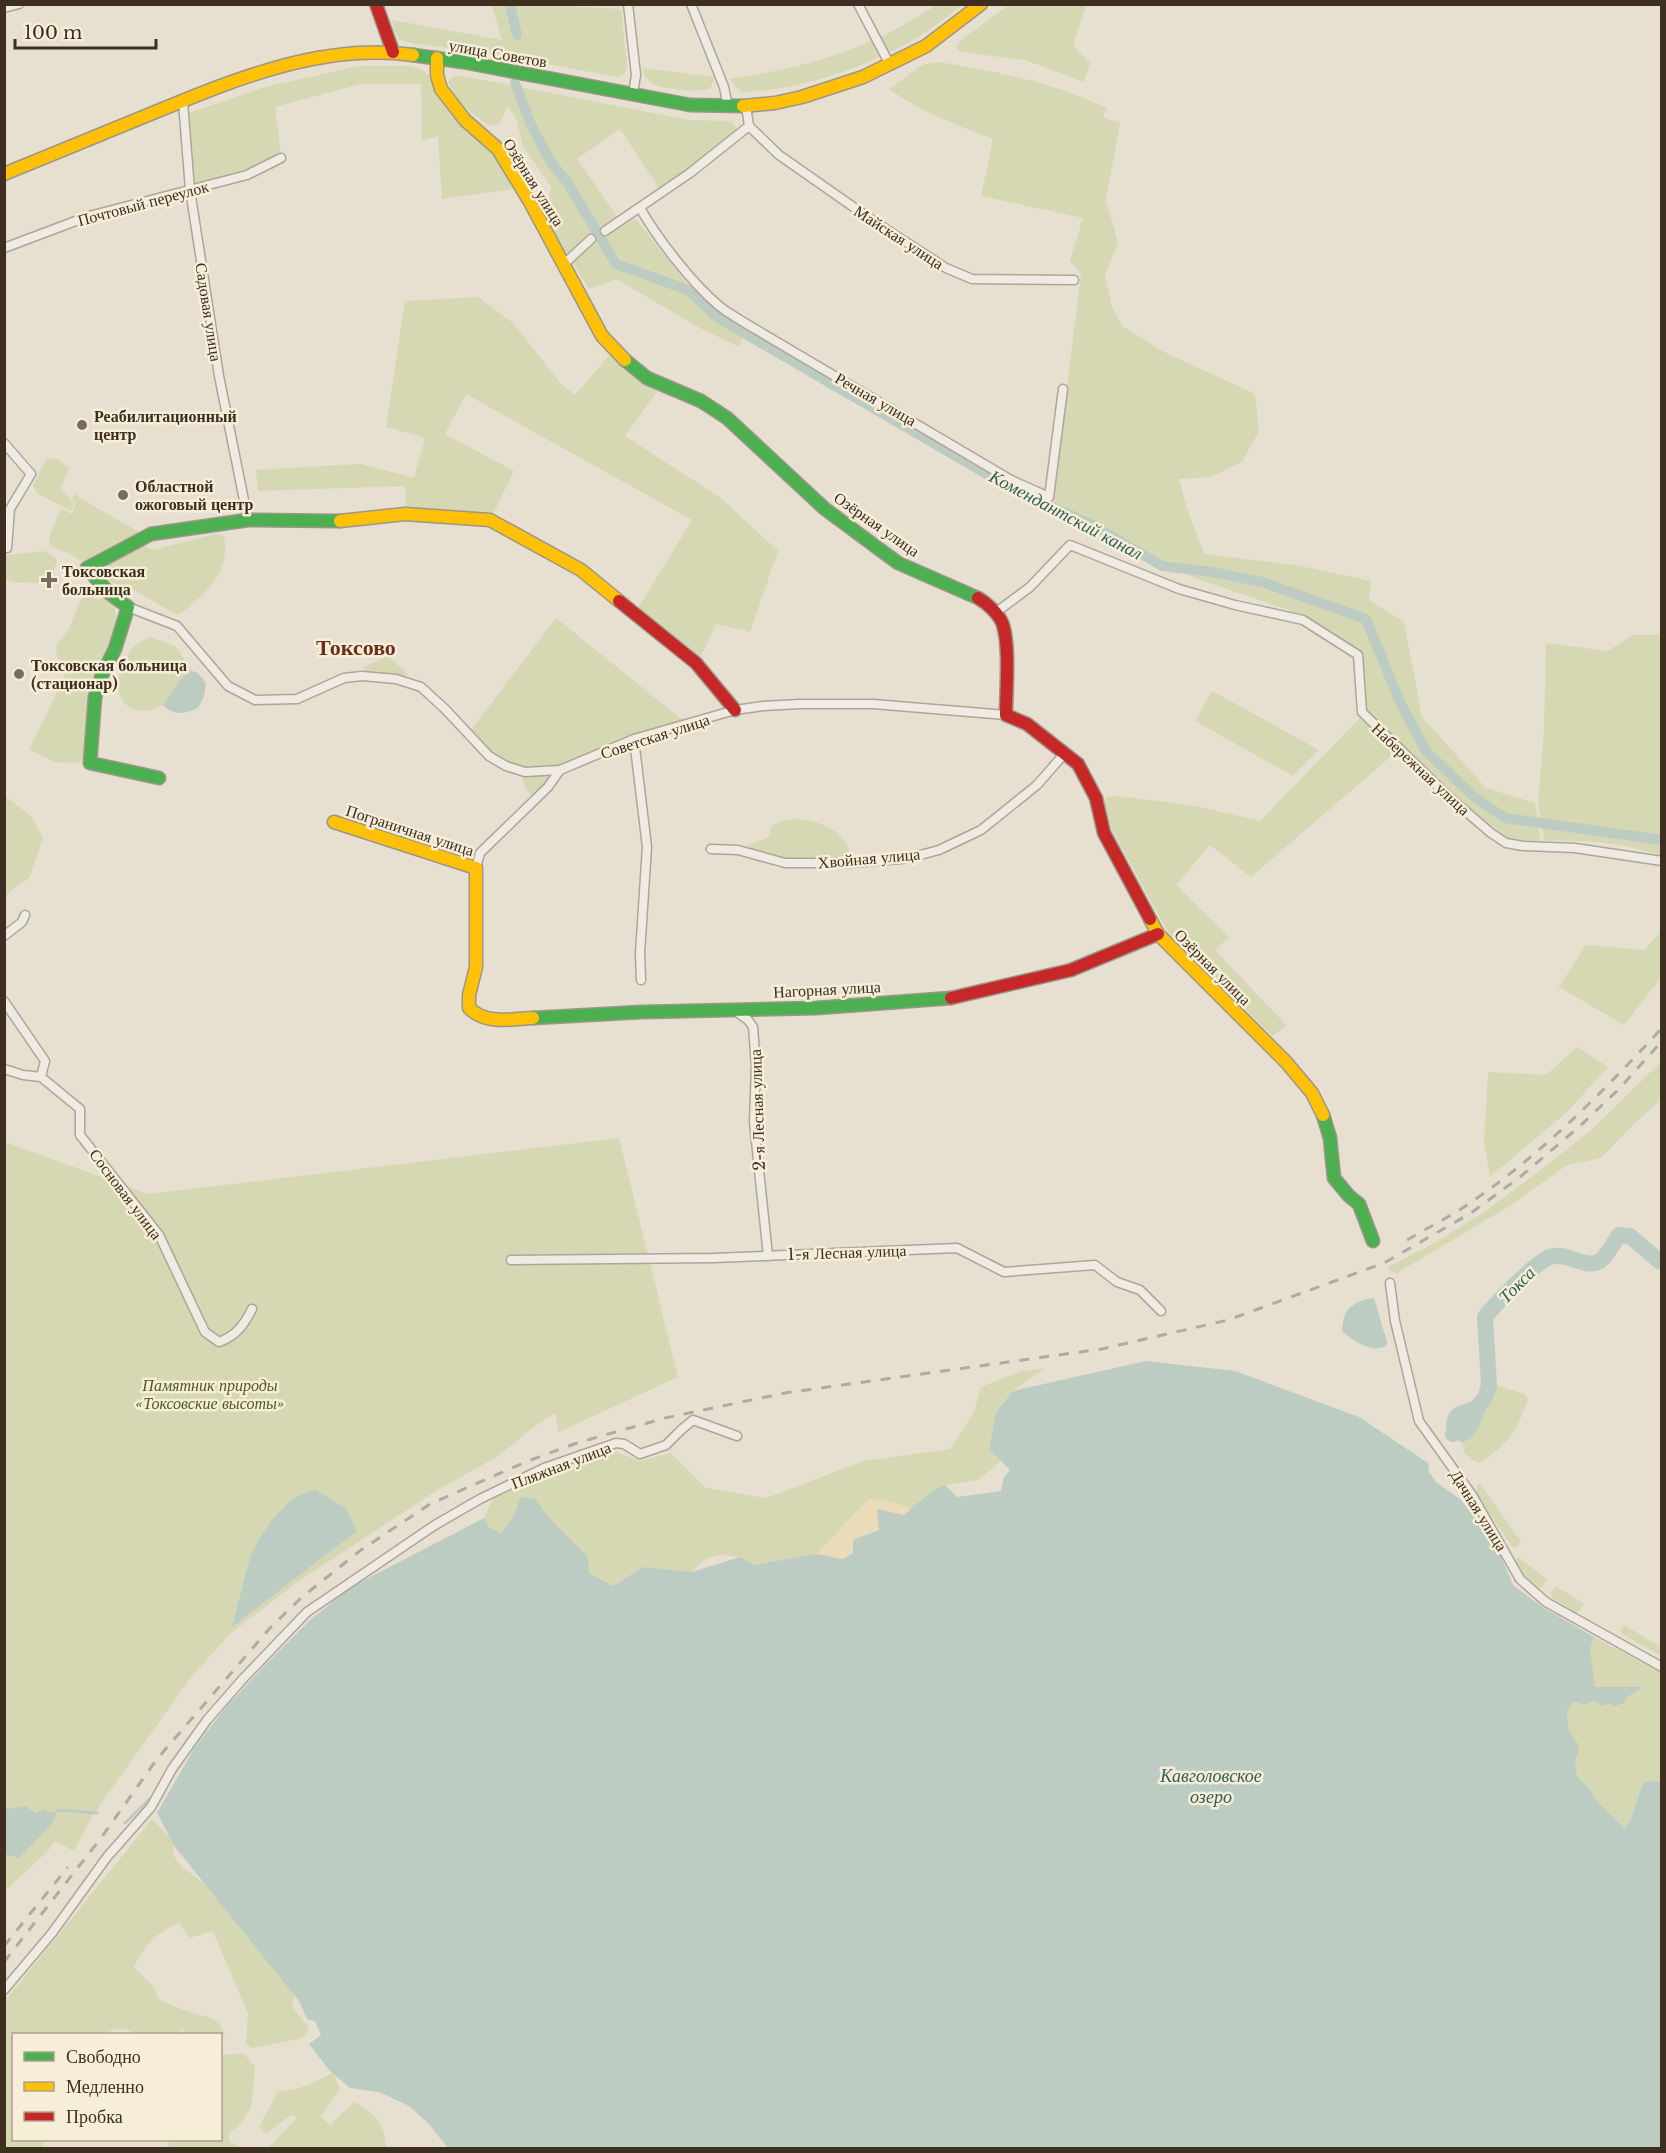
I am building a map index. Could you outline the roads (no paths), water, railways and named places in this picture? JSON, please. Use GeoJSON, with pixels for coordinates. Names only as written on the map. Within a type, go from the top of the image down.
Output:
{"type":"FeatureCollection","features":[{"type":"Feature","properties":{"kind":"street"},"geometry":{"type":"LineString","coordinates":[[4,8],[19,4]]}},
{"type":"Feature","properties":{"kind":"street"},"geometry":{"type":"LineString","coordinates":[[376,4],[393,52]]}},
{"type":"Feature","properties":{"kind":"street"},"geometry":{"type":"LineString","coordinates":[[628,4],[636,75],[633,94]]}},
{"type":"Feature","properties":{"kind":"street"},"geometry":{"type":"LineString","coordinates":[[691,4],[724,87],[728,107]]}},
{"type":"Feature","properties":{"kind":"street"},"geometry":{"type":"LineString","coordinates":[[858,4],[890,65]]}},
{"type":"Feature","properties":{"kind":"street","name":"улица Советов"},"geometry":{"type":"LineString","coordinates":[[4,174],[247,77],[322,56],[357,52],[393,52],[437,58],[690,105],[746,106],[802,97],[863,77],[926,46],[981,4]]}},
{"type":"Feature","properties":{"kind":"street","name":"Озёрная улица"},"geometry":{"type":"LineString","coordinates":[[437,58],[437,75],[446,97],[465,120],[498,149],[530,202],[602,336],[622,358],[647,378],[701,401],[727,418],[825,509],[898,563],[983,601],[995,613]]}},
{"type":"Feature","properties":{"kind":"street","name":"Садовая улица"},"geometry":{"type":"LineString","coordinates":[[183,102],[190,190],[219,376],[248,520]]}},
{"type":"Feature","properties":{"kind":"street"},"geometry":{"type":"LineString","coordinates":[[605,231],[690,173],[749,126],[746,106]]}},
{"type":"Feature","properties":{"kind":"street","name":"Майская улица"},"geometry":{"type":"LineString","coordinates":[[749,126],[779,155],[946,268],[972,279],[1074,280]]}},
{"type":"Feature","properties":{"kind":"street","name":"Почтовый переулок"},"geometry":{"type":"LineString","coordinates":[[4,248],[89,216],[247,175],[281,158]]}},
{"type":"Feature","properties":{"kind":"street","name":"Речная улица"},"geometry":{"type":"LineString","coordinates":[[640,208],[650,226],[682,267],[718,305],[1011,480],[1049,497],[1063,389]]}},
{"type":"Feature","properties":{"kind":"street"},"geometry":{"type":"LineString","coordinates":[[564,264],[591,239]]}},
{"type":"Feature","properties":{"kind":"street"},"geometry":{"type":"LineString","coordinates":[[4,443],[31,474],[10,509],[7,548]]}},
{"type":"Feature","properties":{"kind":"street"},"geometry":{"type":"LineString","coordinates":[[159,778],[90,763],[95,697],[102,675],[115,649],[128,607],[109,593],[87,568],[151,534],[248,520],[331,522],[405,514],[490,520],[581,570],[696,663],[735,710]]}},
{"type":"Feature","properties":{"kind":"street","name":"Набережная улица"},"geometry":{"type":"LineString","coordinates":[[995,613],[1030,587],[1070,545],[1179,589],[1235,605],[1304,620],[1358,655],[1362,712],[1491,833],[1506,843],[1523,846],[1575,848],[1662,861]]}},
{"type":"Feature","properties":{"kind":"street","name":"Советская улица"},"geometry":{"type":"LineString","coordinates":[[128,607],[177,626],[228,687],[255,700],[297,699],[344,678],[362,675],[396,679],[421,687],[489,756],[507,766],[525,772],[560,770],[634,739],[735,710],[800,704],[873,705],[1006,715]]}},
{"type":"Feature","properties":{"kind":"street"},"geometry":{"type":"LineString","coordinates":[[995,613],[1003,623],[1006,644],[1006,715]]}},
{"type":"Feature","properties":{"kind":"street","name":"Озёрная улица"},"geometry":{"type":"LineString","coordinates":[[1006,715],[1027,724],[1078,764],[1096,798],[1104,833],[1158,934],[1286,1062],[1312,1093],[1325,1118],[1330,1138],[1334,1178],[1359,1204],[1373,1240]]}},
{"type":"Feature","properties":{"kind":"street"},"geometry":{"type":"LineString","coordinates":[[634,739],[647,847],[640,953],[641,980]]}},
{"type":"Feature","properties":{"kind":"street","name":"Хвойная улица"},"geometry":{"type":"LineString","coordinates":[[711,849],[738,850],[785,862],[849,862],[901,859],[924,854],[981,830],[1037,784],[1065,753]]}},
{"type":"Feature","properties":{"kind":"street","name":"Пограничная улица"},"geometry":{"type":"LineString","coordinates":[[488,1020],[477,1016],[469,1008],[469,995],[476,968],[476,868],[480,853],[549,787],[560,770]]}},
{"type":"Feature","properties":{"kind":"street","name":"Пограничная улица"},"geometry":{"type":"LineString","coordinates":[[334,822],[476,868]]}},
{"type":"Feature","properties":{"kind":"street"},"geometry":{"type":"LineString","coordinates":[[4,936],[22,922],[25,915]]}},
{"type":"Feature","properties":{"kind":"street","name":"Нагорная улица"},"geometry":{"type":"LineString","coordinates":[[488,1020],[642,1012],[818,1008],[952,998],[1071,970],[1158,934]]}},
{"type":"Feature","properties":{"kind":"street"},"geometry":{"type":"LineString","coordinates":[[4,1002],[45,1061],[41,1077]]}},
{"type":"Feature","properties":{"kind":"street","name":"2-я Лесная улица"},"geometry":{"type":"LineString","coordinates":[[734,1010],[748,1020],[753,1027],[756,1066],[754,1122],[768,1256]]}},
{"type":"Feature","properties":{"kind":"street","name":"Сосновая улица"},"geometry":{"type":"LineString","coordinates":[[4,1069],[23,1075],[41,1077],[81,1109],[80,1135],[159,1235],[205,1332],[219,1342],[229,1338],[243,1326],[252,1309]]}},
{"type":"Feature","properties":{"kind":"street","name":"1-я Лесная улица"},"geometry":{"type":"LineString","coordinates":[[511,1260],[768,1256],[957,1248],[1004,1272],[1095,1265],[1117,1282],[1140,1290],[1161,1311]]}},
{"type":"Feature","properties":{"kind":"street","name":"Дачная улица"},"geometry":{"type":"LineString","coordinates":[[1390,1283],[1395,1322],[1419,1421],[1472,1495],[1520,1579],[1546,1602],[1662,1667]]}},
{"type":"Feature","properties":{"kind":"street","name":"Пляжная улица"},"geometry":{"type":"LineString","coordinates":[[4,1990],[52,1933],[107,1857],[151,1807],[172,1769],[207,1720],[307,1612],[435,1525],[480,1499],[544,1468],[616,1443],[624,1444],[640,1454],[666,1445],[693,1420],[737,1436]]}},
{"type":"Feature","properties":{"kind":"water"},"geometry":{"type":"Polygon","coordinates":[[[192,671],[198,673],[206,683],[204,697],[198,708],[180,713],[167,709],[163,705],[183,677],[192,671]]]}},
{"type":"Feature","properties":{"kind":"water"},"geometry":{"type":"Polygon","coordinates":[[[1374,1298],[1387,1342],[1386,1346],[1380,1348],[1363,1345],[1342,1331],[1344,1317],[1350,1307],[1374,1298]]]}},
{"type":"Feature","properties":{"kind":"water","name":"Кавголовское озеро"},"geometry":{"type":"Polygon","coordinates":[[[1146,1361],[1235,1371],[1359,1417],[1428,1463],[1429,1472],[1436,1482],[1461,1500],[1497,1546],[1513,1585],[1544,1608],[1594,1637],[1590,1650],[1595,1687],[1643,1687],[1626,1698],[1624,1703],[1615,1706],[1609,1703],[1602,1706],[1594,1700],[1586,1705],[1574,1702],[1567,1710],[1570,1732],[1577,1742],[1579,1751],[1575,1759],[1577,1776],[1590,1789],[1594,1798],[1625,1829],[1642,1786],[1648,1781],[1661,1782],[1661,2148],[448,2148],[428,2123],[409,2106],[379,2092],[350,2088],[329,2070],[309,2044],[321,2035],[315,2021],[307,2019],[299,2001],[175,1847],[157,1813],[195,1747],[226,1707],[309,1621],[351,1587],[484,1518],[489,1527],[501,1533],[514,1516],[520,1497],[534,1498],[549,1518],[588,1557],[589,1573],[613,1586],[643,1567],[692,1572],[740,1557],[754,1565],[816,1554],[843,1559],[853,1553],[853,1540],[879,1530],[877,1509],[904,1515],[932,1491],[945,1485],[957,1497],[1001,1491],[1004,1477],[1010,1470],[989,1449],[996,1412],[1013,1391],[1146,1361]]]}},
{"type":"Feature","properties":{"kind":"water"},"geometry":{"type":"Polygon","coordinates":[[[1489,1385],[1485,1398],[1489,1404],[1477,1430],[1463,1443],[1446,1428],[1449,1414],[1452,1410],[1474,1399],[1489,1385]]]}},
{"type":"Feature","properties":{"kind":"water"},"geometry":{"type":"Polygon","coordinates":[[[315,1489],[347,1510],[357,1531],[232,1627],[251,1554],[261,1536],[273,1518],[292,1499],[315,1489]]]}},
{"type":"Feature","properties":{"kind":"water"},"geometry":{"type":"Polygon","coordinates":[[[4,1805],[9,1809],[25,1806],[36,1813],[43,1809],[52,1813],[58,1810],[51,1825],[19,1858],[5,1854],[4,1805]]]}},
{"type":"Feature","properties":{"kind":"waterway","name":"Комендантский канал"},"geometry":{"type":"LineString","coordinates":[[510,4],[517,35]]}},
{"type":"Feature","properties":{"kind":"waterway","name":"Комендантский канал"},"geometry":{"type":"LineString","coordinates":[[515,83],[531,125],[551,162],[567,182],[616,264],[688,290],[718,318],[1014,490],[1093,525],[1162,566],[1212,572],[1262,582],[1366,619],[1400,702],[1426,751],[1473,796],[1505,818],[1662,840]]}},
{"type":"Feature","properties":{"kind":"waterway","name":"Токса"},"geometry":{"type":"LineString","coordinates":[[1453,1434],[1485,1398],[1489,1385],[1485,1317],[1526,1274],[1550,1257],[1563,1256],[1588,1263],[1600,1261],[1606,1256],[1619,1235],[1630,1236],[1659,1261]]}},
{"type":"Feature","properties":{"kind":"waterway"},"geometry":{"type":"LineString","coordinates":[[125,1823],[154,1795]]}},
{"type":"Feature","properties":{"kind":"waterway"},"geometry":{"type":"LineString","coordinates":[[58,1810],[97,1813]]}},
{"type":"Feature","properties":{"kind":"railway"},"geometry":{"type":"LineString","coordinates":[[1407,1240],[1467,1205],[1520,1166],[1594,1099],[1662,1028]]}},
{"type":"Feature","properties":{"kind":"railway"},"geometry":{"type":"LineString","coordinates":[[4,1962],[101,1838],[157,1759],[270,1628],[301,1598],[361,1550],[430,1504],[528,1461],[577,1443],[665,1418],[785,1393],[1102,1349],[1228,1320],[1384,1263],[1471,1213],[1520,1177],[1579,1127],[1619,1089],[1662,1041]]}},
{"type":"Feature","properties":{"kind":"railway"},"geometry":{"type":"LineString","coordinates":[[4,1946],[68,1867]]}},
{"type":"Feature","properties":{"kind":"place","name":"Реабилитационный центр"},"geometry":{"type":"Point","coordinates":[82,425]}},
{"type":"Feature","properties":{"kind":"place","name":"Областной ожоговый центр"},"geometry":{"type":"Point","coordinates":[123,495]}},
{"type":"Feature","properties":{"kind":"place","name":"Токсовская больница"},"geometry":{"type":"Point","coordinates":[49,580]}},
{"type":"Feature","properties":{"kind":"place","name":"Токсовская больница (стационар)"},"geometry":{"type":"Point","coordinates":[19,674]}},
{"type":"Feature","properties":{"kind":"district","name":"Токсово"},"geometry":{"type":"Point","coordinates":[356,647]}},
{"type":"Feature","properties":{"kind":"park label","name":"Памятник природы «Токсовские высоты»"},"geometry":{"type":"Point","coordinates":[210,1394]}}]}
